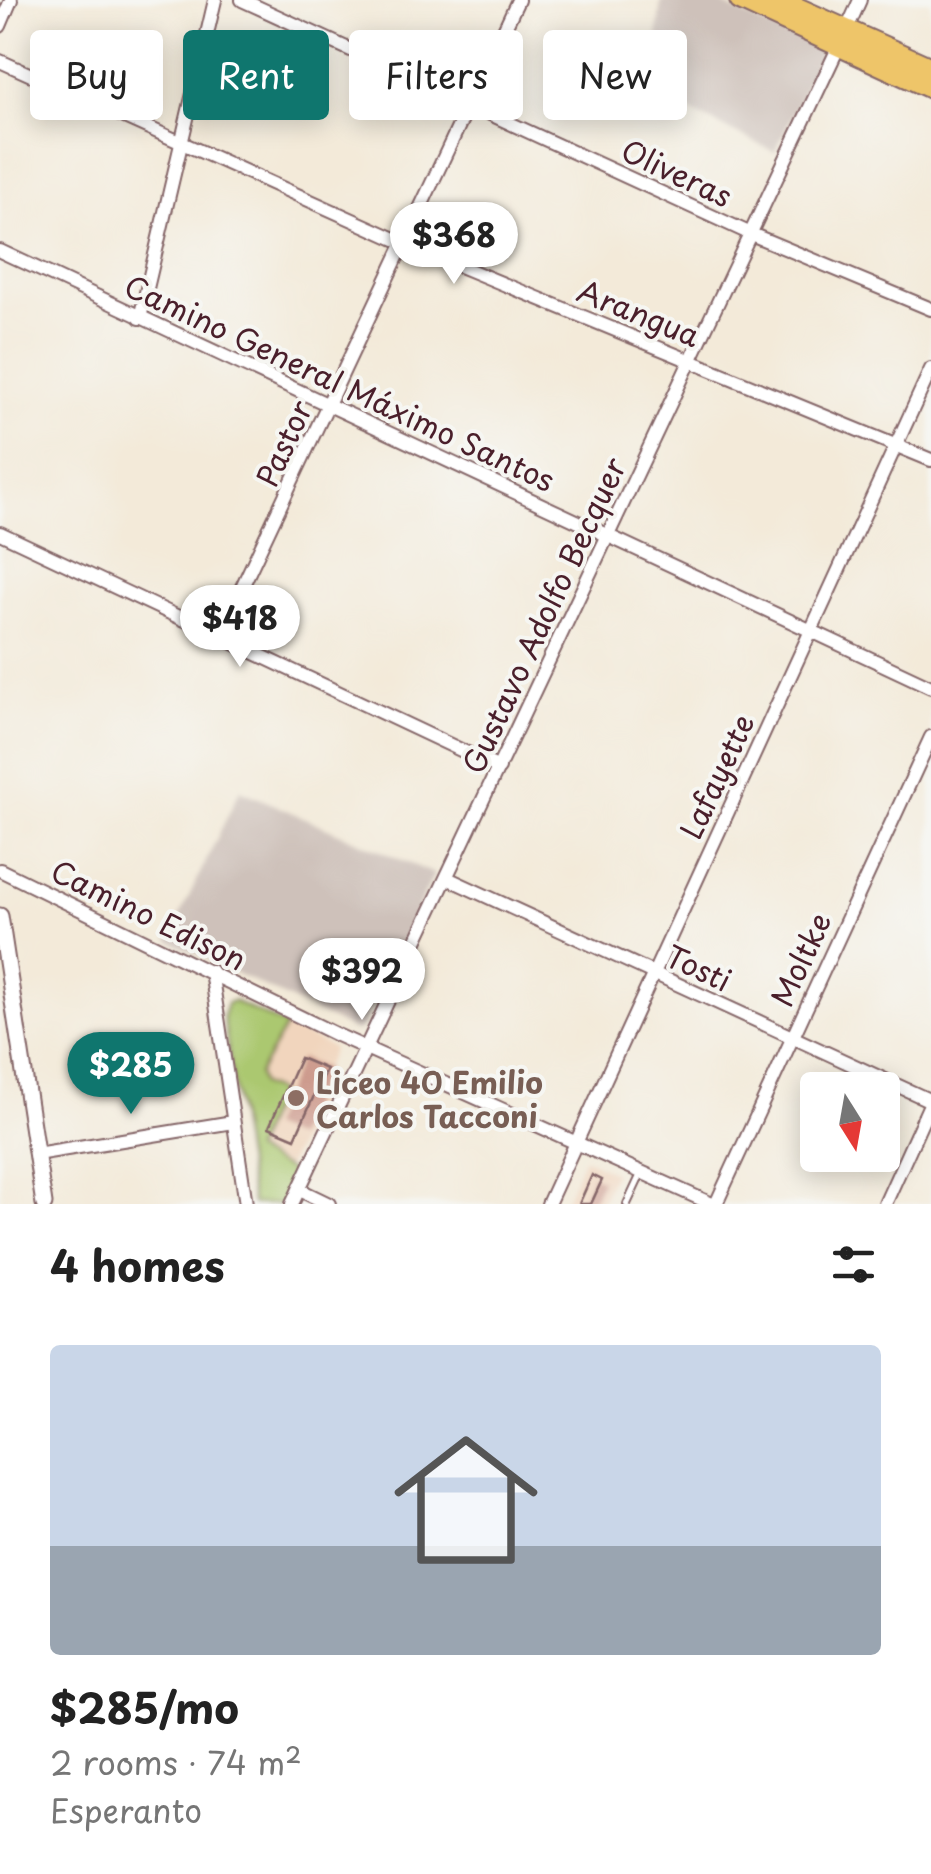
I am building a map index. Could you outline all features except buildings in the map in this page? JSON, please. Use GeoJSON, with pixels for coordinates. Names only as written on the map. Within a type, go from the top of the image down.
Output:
{"type":"FeatureCollection","features":[{"type":"Feature","properties":{"kind":"main road"},"geometry":{"type":"LineString","coordinates":[[740,0],[931,68]]}},
{"type":"Feature","properties":{"kind":"main road"},"geometry":{"type":"LineString","coordinates":[[779,0],[931,88]]}},
{"type":"Feature","properties":{"kind":"street"},"geometry":{"type":"LineString","coordinates":[[0,26],[12,0]]}},
{"type":"Feature","properties":{"kind":"street"},"geometry":{"type":"LineString","coordinates":[[140,318],[215,0]]}},
{"type":"Feature","properties":{"kind":"street","name":"Oliveras"},"geometry":{"type":"LineString","coordinates":[[242,0],[349,49]]}},
{"type":"Feature","properties":{"kind":"street","name":"Pastor"},"geometry":{"type":"LineString","coordinates":[[504,30],[518,0]]}},
{"type":"Feature","properties":{"kind":"street","name":"Gustavo Adolfo Becquer"},"geometry":{"type":"LineString","coordinates":[[292,1204],[860,0]]}},
{"type":"Feature","properties":{"kind":"street","name":"Arangua"},"geometry":{"type":"LineString","coordinates":[[0,60],[404,243],[931,460]]}},
{"type":"Feature","properties":{"kind":"street","name":"Pastor"},"geometry":{"type":"LineString","coordinates":[[219,636],[462,120]]}},
{"type":"Feature","properties":{"kind":"street","name":"Oliveras"},"geometry":{"type":"LineString","coordinates":[[505,120],[751,234],[931,310]]}},
{"type":"Feature","properties":{"kind":"street","name":"Camino General Máximo Santos"},"geometry":{"type":"LineString","coordinates":[[0,250],[610,533],[931,687]]}},
{"type":"Feature","properties":{"kind":"street","name":"Lafayette"},"geometry":{"type":"LineString","coordinates":[[548,1204],[931,369]]}},
{"type":"Feature","properties":{"kind":"street"},"geometry":{"type":"LineString","coordinates":[[0,533],[499,768]]}},
{"type":"Feature","properties":{"kind":"street","name":"Moltke"},"geometry":{"type":"LineString","coordinates":[[712,1204],[931,737]]}},
{"type":"Feature","properties":{"kind":"street","name":"Camino Edison"},"geometry":{"type":"LineString","coordinates":[[0,870],[368,1049],[712,1204]]}},
{"type":"Feature","properties":{"kind":"street","name":"Tosti"},"geometry":{"type":"LineString","coordinates":[[447,878],[931,1102]]}},
{"type":"Feature","properties":{"kind":"street"},"geometry":{"type":"LineString","coordinates":[[0,916],[44,1204]]}},
{"type":"Feature","properties":{"kind":"street"},"geometry":{"type":"LineString","coordinates":[[211,971],[246,1204]]}},
{"type":"Feature","properties":{"kind":"street"},"geometry":{"type":"LineString","coordinates":[[885,1204],[931,1102]]}},
{"type":"Feature","properties":{"kind":"street"},"geometry":{"type":"LineString","coordinates":[[36,1154],[233,1122]]}},
{"type":"Feature","properties":{"kind":"street"},"geometry":{"type":"LineString","coordinates":[[300,1190],[328,1204]]}},
{"type":"Feature","properties":{"kind":"lane"},"geometry":{"type":"LineString","coordinates":[[628,1204],[642,1173]]}},
{"type":"Feature","properties":{"kind":"shaded area"},"geometry":{"type":"Polygon","coordinates":[[[661,0],[713,0],[822,51],[775,152],[687,109],[687,30],[658,30],[661,0]]]}},
{"type":"Feature","properties":{"kind":"shaded area"},"geometry":{"type":"Polygon","coordinates":[[[240,790],[434,874],[362,1027],[355,1031],[168,940],[240,790]]]}},
{"type":"Feature","properties":{"kind":"shaded area","name":"Liceo 40 Emilio Carlos Tacconi"},"geometry":{"type":"Polygon","coordinates":[[[286,1026],[333,1048],[314,1096],[320,1100],[286,1168],[253,1151],[261,1126],[257,1074],[286,1026]]]}},
{"type":"Feature","properties":{"kind":"shaded area"},"geometry":{"type":"Polygon","coordinates":[[[584,1158],[614,1173],[600,1204],[563,1204],[584,1158]]]}},
{"type":"Feature","properties":{"kind":"green space"},"geometry":{"type":"Polygon","coordinates":[[[234,1001],[286,1026],[258,1074],[261,1085],[278,1092],[253,1151],[298,1175],[285,1204],[252,1204],[223,1016],[227,1003],[234,1001]]]}},
{"type":"Feature","properties":{"kind":"place","name":"Liceo 40 Emilio Carlos Tacconi"},"geometry":{"type":"Point","coordinates":[296,1098]}}]}
